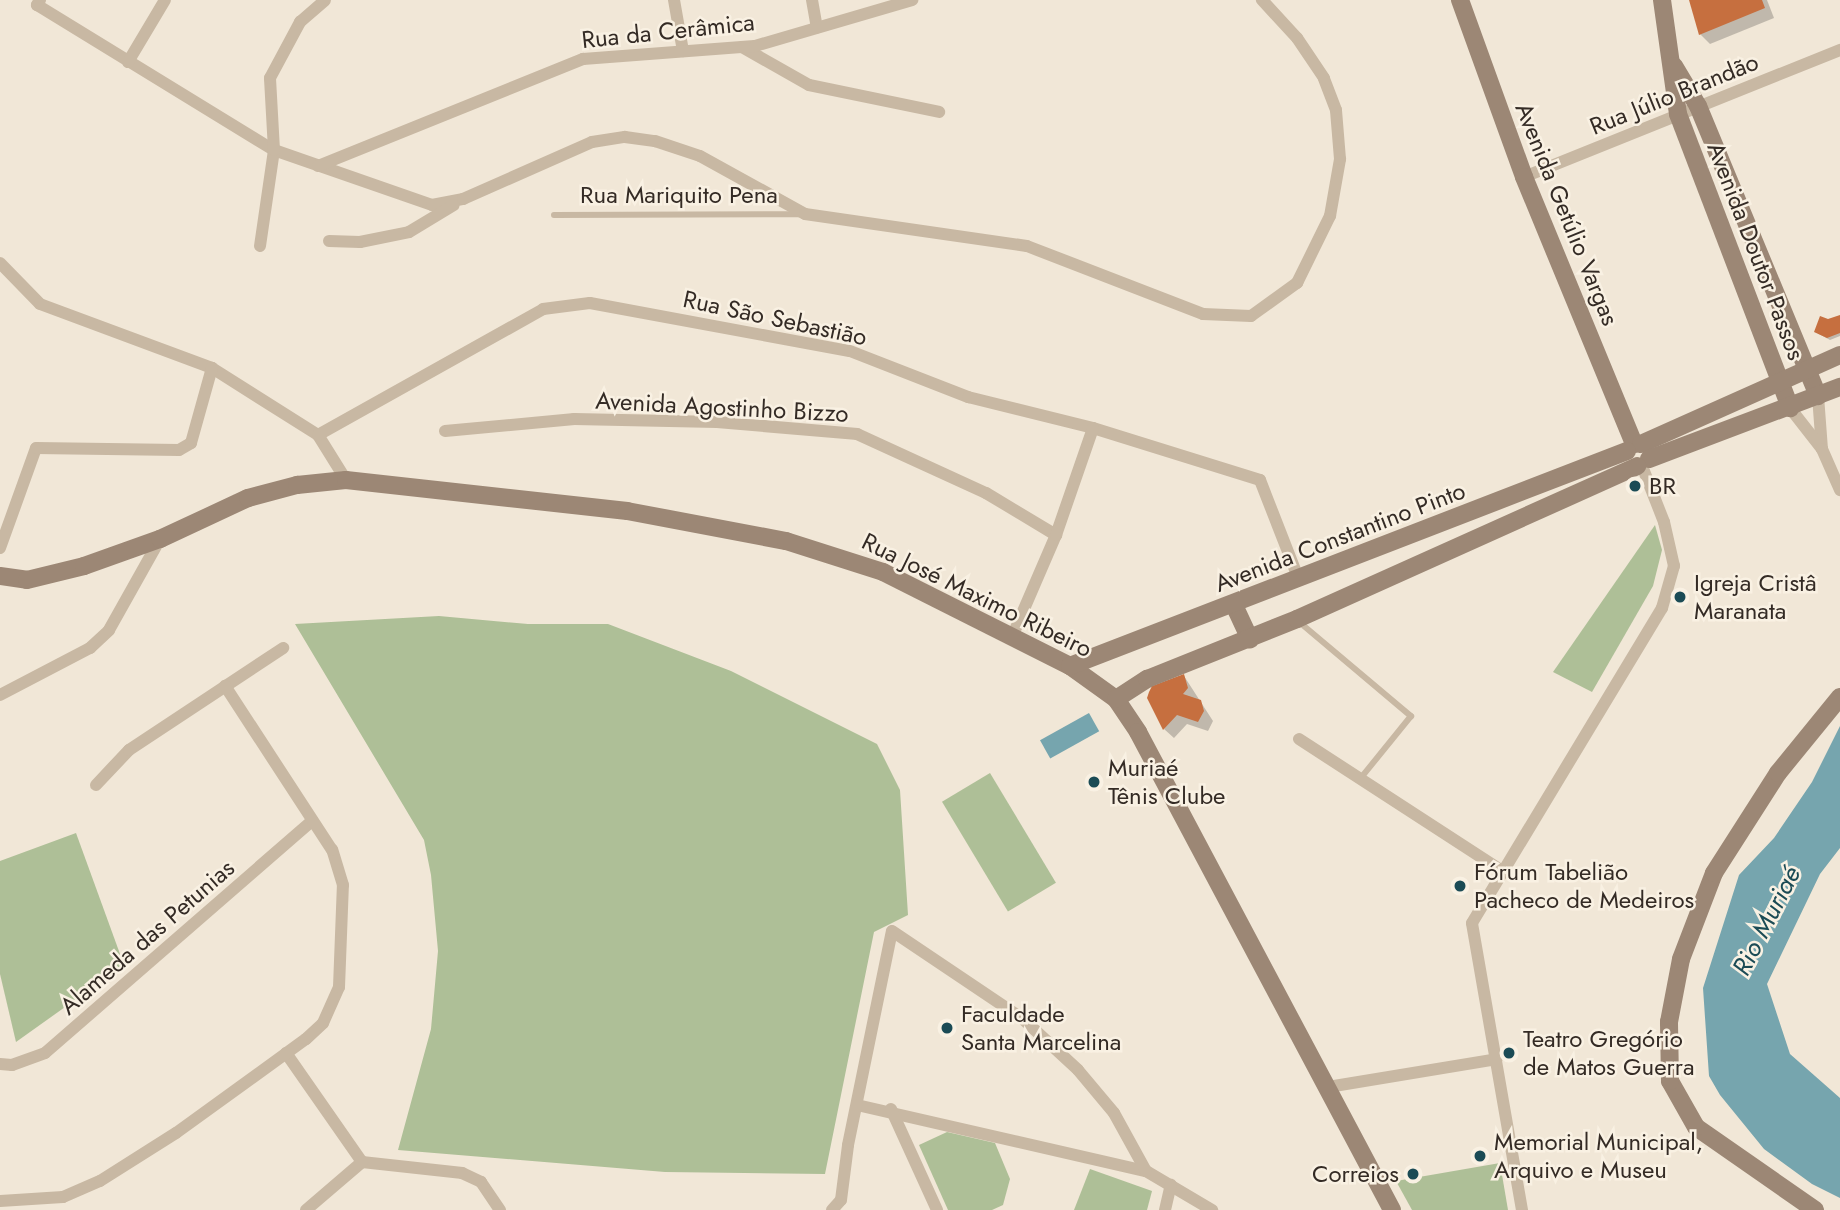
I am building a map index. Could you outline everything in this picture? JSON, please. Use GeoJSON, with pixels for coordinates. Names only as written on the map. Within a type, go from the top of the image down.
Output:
{"type":"FeatureCollection","features":[{"type":"Feature","properties":{"kind":"street"},"geometry":{"type":"LineString","coordinates":[[128,62],[165,0]]}},
{"type":"Feature","properties":{"kind":"street"},"geometry":{"type":"LineString","coordinates":[[260,246],[274,150],[270,78],[300,22],[325,0]]}},
{"type":"Feature","properties":{"kind":"street"},"geometry":{"type":"LineString","coordinates":[[674,0],[684,51]]}},
{"type":"Feature","properties":{"kind":"street"},"geometry":{"type":"LineString","coordinates":[[811,0],[817,28]]}},
{"type":"Feature","properties":{"kind":"street","name":"Rua da Cerâmica"},"geometry":{"type":"LineString","coordinates":[[318,166],[583,59],[741,47],[912,0]]}},
{"type":"Feature","properties":{"kind":"street"},"geometry":{"type":"LineString","coordinates":[[329,242],[360,242],[409,232],[463,199],[592,142],[625,137],[656,141],[700,156],[805,214],[1027,246],[1203,314],[1251,316],[1297,283],[1330,216],[1340,159],[1336,110],[1324,78],[1262,0]]}},
{"type":"Feature","properties":{"kind":"street","name":"Avenida Getúlio Vargas"},"geometry":{"type":"LineString","coordinates":[[1460,0],[1524,177],[1638,455]]}},
{"type":"Feature","properties":{"kind":"street","name":"Avenida Doutor Passos"},"geometry":{"type":"LineString","coordinates":[[1662,0],[1678,114],[1790,408],[1822,449],[1840,490]]}},
{"type":"Feature","properties":{"kind":"street"},"geometry":{"type":"LineString","coordinates":[[38,2],[128,62],[274,150],[432,205],[463,199]]}},
{"type":"Feature","properties":{"kind":"street"},"geometry":{"type":"LineString","coordinates":[[741,47],[809,85],[939,112]]}},
{"type":"Feature","properties":{"kind":"street","name":"Rua Júlio Brandão"},"geometry":{"type":"LineString","coordinates":[[1524,177],[1840,50]]}},
{"type":"Feature","properties":{"kind":"street","name":"Avenida Doutor Passos"},"geometry":{"type":"LineString","coordinates":[[1671,60],[1698,106],[1818,397],[1822,449]]}},
{"type":"Feature","properties":{"kind":"street"},"geometry":{"type":"LineString","coordinates":[[0,263],[40,304],[212,368],[318,435],[346,480]]}},
{"type":"Feature","properties":{"kind":"street","name":"Rua São Sebastião"},"geometry":{"type":"LineString","coordinates":[[318,435],[543,309],[590,303],[850,351],[968,397],[1093,428],[1260,480],[1299,580]]}},
{"type":"Feature","properties":{"kind":"street","name":"Avenida Constantino Pinto"},"geometry":{"type":"LineString","coordinates":[[1116,699],[1147,679],[1297,619],[1613,477],[1638,455],[1779,380],[1840,355]]}},
{"type":"Feature","properties":{"kind":"street"},"geometry":{"type":"LineString","coordinates":[[0,548],[36,448],[179,450],[191,443],[212,368]]}},
{"type":"Feature","properties":{"kind":"street","name":"Avenida Constantino Pinto"},"geometry":{"type":"LineString","coordinates":[[1070,666],[1299,580],[1604,460],[1638,455],[1790,408],[1840,387]]}},
{"type":"Feature","properties":{"kind":"street","name":"Avenida Agostinho Bizzo"},"geometry":{"type":"LineString","coordinates":[[445,431],[574,419],[716,422],[857,434],[986,492],[1056,536]]}},
{"type":"Feature","properties":{"kind":"street"},"geometry":{"type":"LineString","coordinates":[[1012,637],[1056,536],[1093,428]]}},
{"type":"Feature","properties":{"kind":"street"},"geometry":{"type":"LineString","coordinates":[[1522,1210],[1472,923],[1501,870],[1662,608],[1674,566],[1664,522],[1638,455]]}},
{"type":"Feature","properties":{"kind":"street"},"geometry":{"type":"LineString","coordinates":[[1604,460],[1614,466],[1613,477]]}},
{"type":"Feature","properties":{"kind":"street","name":"Rua José Maximo Ribeiro"},"geometry":{"type":"LineString","coordinates":[[0,576],[27,580],[160,539],[248,498],[297,485],[346,480],[627,511],[786,541],[883,572],[1070,666],[1116,699],[1328,1087],[1392,1210]]}},
{"type":"Feature","properties":{"kind":"street"},"geometry":{"type":"LineString","coordinates":[[0,695],[90,648],[109,630],[160,539]]}},
{"type":"Feature","properties":{"kind":"street"},"geometry":{"type":"LineString","coordinates":[[1234,605],[1250,639]]}},
{"type":"Feature","properties":{"kind":"street"},"geometry":{"type":"LineString","coordinates":[[96,785],[129,750],[283,648]]}},
{"type":"Feature","properties":{"kind":"street"},"geometry":{"type":"LineString","coordinates":[[0,1201],[63,1197],[100,1181],[176,1133],[323,1023],[339,986],[343,885],[332,850],[225,686]]}},
{"type":"Feature","properties":{"kind":"street"},"geometry":{"type":"LineString","coordinates":[[1815,1210],[1696,1126],[1670,1081],[1669,1022],[1681,959],[1714,873],[1778,773],[1840,697]]}},
{"type":"Feature","properties":{"kind":"street"},"geometry":{"type":"LineString","coordinates":[[1299,739],[1501,870]]}},
{"type":"Feature","properties":{"kind":"street","name":"Alameda das Petunias"},"geometry":{"type":"LineString","coordinates":[[0,1063],[12,1065],[45,1053],[312,821]]}},
{"type":"Feature","properties":{"kind":"street"},"geometry":{"type":"LineString","coordinates":[[840,1207],[857,1105],[892,931],[1023,1019],[1078,1070],[1114,1113],[1146,1171]]}},
{"type":"Feature","properties":{"kind":"street"},"geometry":{"type":"LineString","coordinates":[[286,1053],[362,1162],[462,1173],[481,1182],[500,1210]]}},
{"type":"Feature","properties":{"kind":"street"},"geometry":{"type":"LineString","coordinates":[[1328,1087],[1497,1059]]}},
{"type":"Feature","properties":{"kind":"street"},"geometry":{"type":"LineString","coordinates":[[857,1105],[891,1109],[1146,1171],[1212,1210]]}},
{"type":"Feature","properties":{"kind":"street"},"geometry":{"type":"LineString","coordinates":[[891,1109],[937,1210]]}},
{"type":"Feature","properties":{"kind":"street"},"geometry":{"type":"LineString","coordinates":[[306,1210],[320,1205],[362,1162]]}},
{"type":"Feature","properties":{"kind":"street"},"geometry":{"type":"LineString","coordinates":[[1165,1210],[1171,1185]]}},
{"type":"Feature","properties":{"kind":"lane","name":"Rua Mariquito Pena"},"geometry":{"type":"LineString","coordinates":[[554,215],[805,214]]}},
{"type":"Feature","properties":{"kind":"lane"},"geometry":{"type":"LineString","coordinates":[[1297,619],[1411,716],[1360,779]]}},
{"type":"Feature","properties":{"kind":"green space"},"geometry":{"type":"Polygon","coordinates":[[[1655,525],[1662,550],[1653,586],[1592,692],[1553,672],[1655,525]]]}},
{"type":"Feature","properties":{"kind":"green space"},"geometry":{"type":"Polygon","coordinates":[[[439,616],[528,624],[608,624],[731,671],[877,744],[900,790],[908,915],[874,932],[825,1174],[665,1172],[398,1150],[431,1029],[438,951],[431,875],[424,840],[295,624],[439,616]]]}},
{"type":"Feature","properties":{"kind":"green space"},"geometry":{"type":"Polygon","coordinates":[[[990,773],[1056,883],[1008,912],[942,802],[990,773]]]}},
{"type":"Feature","properties":{"kind":"green space"},"geometry":{"type":"Polygon","coordinates":[[[76,833],[124,965],[16,1042],[0,974],[0,861],[76,833]]]}},
{"type":"Feature","properties":{"kind":"green space"},"geometry":{"type":"Polygon","coordinates":[[[947,1132],[995,1143],[1010,1179],[1003,1205],[992,1210],[948,1210],[919,1145],[947,1132]]]}},
{"type":"Feature","properties":{"kind":"green space"},"geometry":{"type":"Polygon","coordinates":[[[1500,1163],[1508,1210],[1412,1210],[1396,1181],[1500,1163]]]}},
{"type":"Feature","properties":{"kind":"green space"},"geometry":{"type":"Polygon","coordinates":[[[1090,1169],[1152,1191],[1147,1210],[1074,1210],[1090,1169]]]}},
{"type":"Feature","properties":{"kind":"water"},"geometry":{"type":"Polygon","coordinates":[[[1089,713],[1099,731],[1050,759],[1040,740],[1089,713]]]}},
{"type":"Feature","properties":{"kind":"water","name":"Rio Muriaé"},"geometry":{"type":"Polygon","coordinates":[[[1840,726],[1840,848],[1820,874],[1767,984],[1790,1054],[1840,1098],[1840,1198],[1812,1184],[1764,1149],[1720,1095],[1709,1076],[1703,988],[1739,875],[1774,838],[1812,782],[1840,726]]]}},
{"type":"Feature","properties":{"kind":"building"},"geometry":{"type":"Polygon","coordinates":[[[1689,0],[1762,0],[1765,8],[1699,35],[1689,0]]]}},
{"type":"Feature","properties":{"kind":"building"},"geometry":{"type":"Polygon","coordinates":[[[1840,315],[1840,333],[1827,338],[1814,332],[1820,316],[1828,319],[1840,315]]]}},
{"type":"Feature","properties":{"kind":"building"},"geometry":{"type":"Polygon","coordinates":[[[1184,674],[1188,688],[1183,694],[1201,700],[1204,711],[1198,722],[1177,715],[1163,730],[1147,698],[1149,692],[1152,686],[1184,674]]]}},
{"type":"Feature","properties":{"kind":"place","name":"BR"},"geometry":{"type":"Point","coordinates":[1635,486]}},
{"type":"Feature","properties":{"kind":"place","name":"Igreja Cristâ Maranata"},"geometry":{"type":"Point","coordinates":[1680,597]}},
{"type":"Feature","properties":{"kind":"place","name":"Muriaé Tênis Clube"},"geometry":{"type":"Point","coordinates":[1094,782]}},
{"type":"Feature","properties":{"kind":"place","name":"Fórum Tabelião Pacheco de Medeiros"},"geometry":{"type":"Point","coordinates":[1460,886]}},
{"type":"Feature","properties":{"kind":"place","name":"Faculdade Santa Marcelina"},"geometry":{"type":"Point","coordinates":[947,1028]}},
{"type":"Feature","properties":{"kind":"place","name":"Teatro Gregório de Matos Guerra"},"geometry":{"type":"Point","coordinates":[1509,1053]}},
{"type":"Feature","properties":{"kind":"place","name":"Memorial Municipal, Arquivo e Museu"},"geometry":{"type":"Point","coordinates":[1480,1156]}},
{"type":"Feature","properties":{"kind":"place","name":"Correios"},"geometry":{"type":"Point","coordinates":[1413,1174]}}]}
